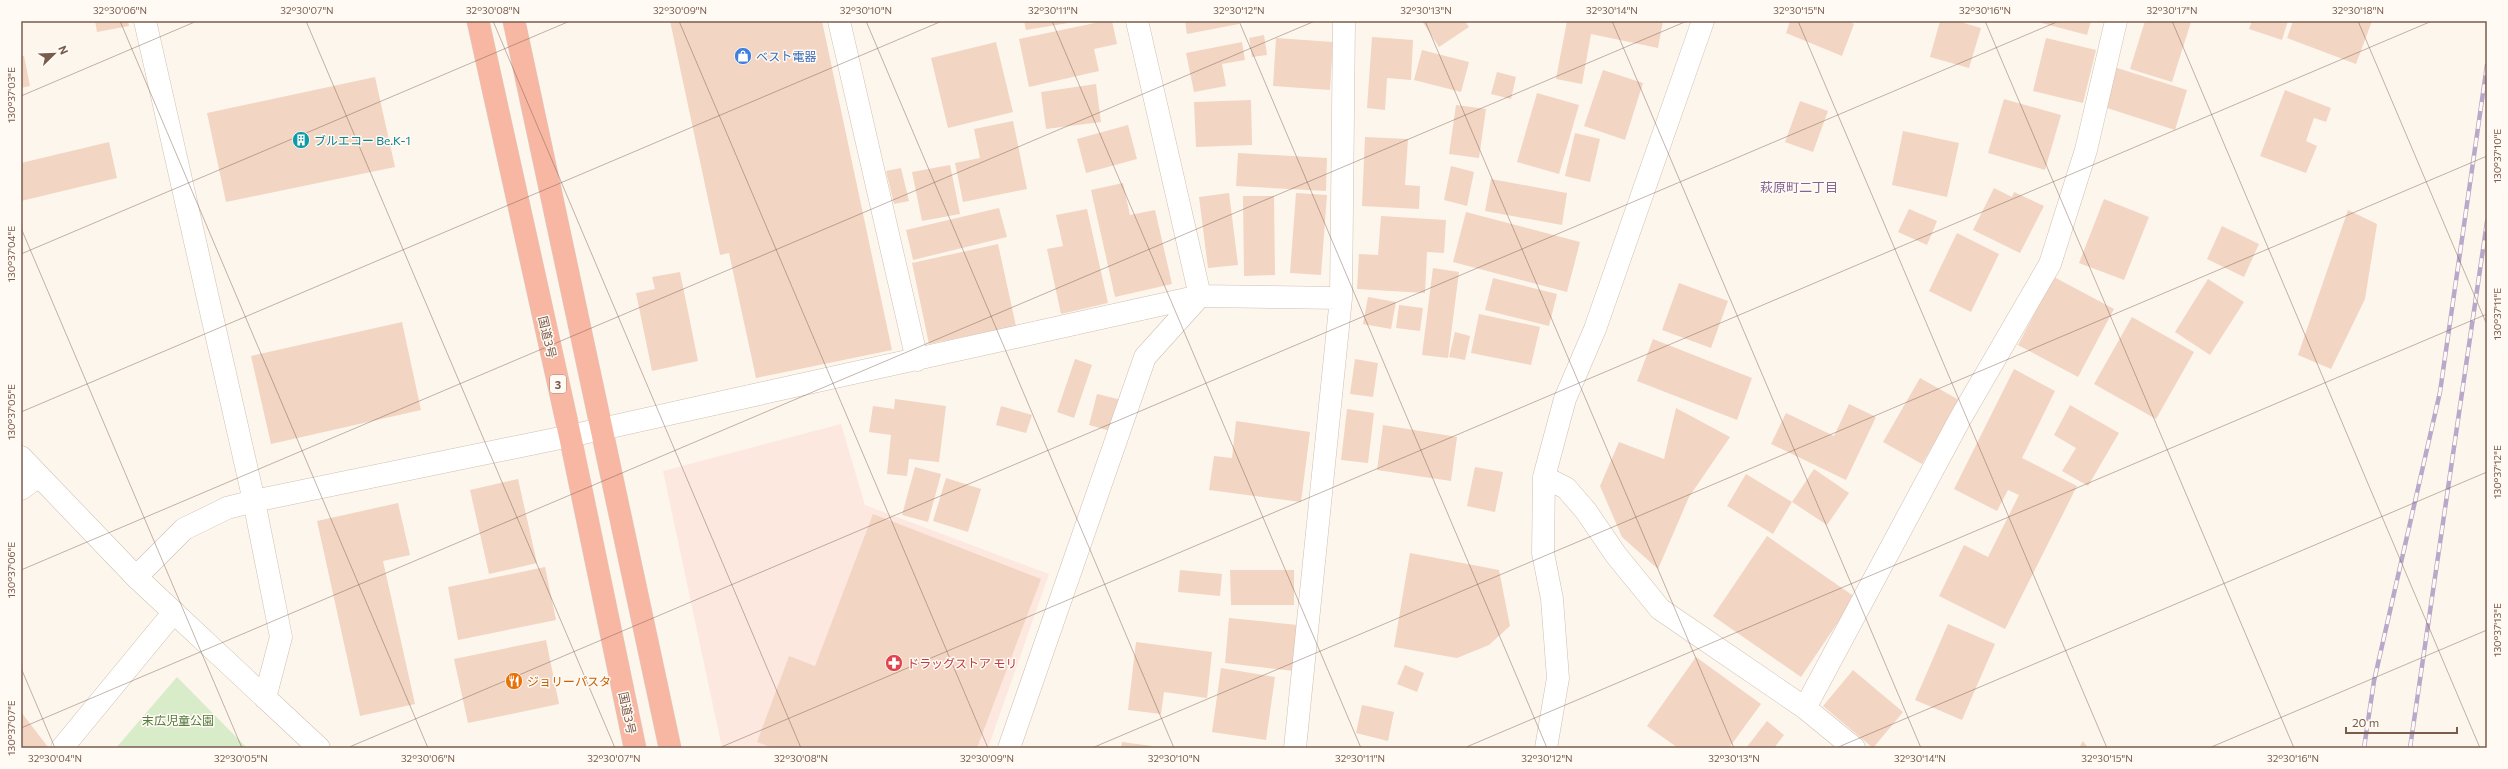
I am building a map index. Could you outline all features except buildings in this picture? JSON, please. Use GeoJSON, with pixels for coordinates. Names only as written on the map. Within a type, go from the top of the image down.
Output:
{"type":"FeatureCollection","features":[{"type":"Feature","properties":{"kind":"highway","name":"国道3号"},"geometry":{"type":"LineString","coordinates":[[478,21],[570,436],[635,748]]}},
{"type":"Feature","properties":{"kind":"highway"},"geometry":{"type":"LineString","coordinates":[[514,21],[670,748]]}},
{"type":"Feature","properties":{"kind":"street"},"geometry":{"type":"LineString","coordinates":[[145,21],[254,501],[281,637],[265,698]]}},
{"type":"Feature","properties":{"kind":"street"},"geometry":{"type":"LineString","coordinates":[[839,21],[917,360]]}},
{"type":"Feature","properties":{"kind":"street"},"geometry":{"type":"LineString","coordinates":[[1137,21],[1200,296]]}},
{"type":"Feature","properties":{"kind":"street"},"geometry":{"type":"LineString","coordinates":[[1295,748],[1341,298],[1344,21]]}},
{"type":"Feature","properties":{"kind":"street"},"geometry":{"type":"LineString","coordinates":[[1546,748],[1558,678],[1552,599],[1543,553],[1544,477],[1565,399],[1595,329],[1703,21]]}},
{"type":"Feature","properties":{"kind":"street"},"geometry":{"type":"LineString","coordinates":[[1805,708],[1960,419],[2050,264],[2086,150],[2116,21]]}},
{"type":"Feature","properties":{"kind":"street"},"geometry":{"type":"LineString","coordinates":[[136,577],[184,528],[227,508],[254,501],[570,436],[1200,296],[1341,298]]}},
{"type":"Feature","properties":{"kind":"street"},"geometry":{"type":"LineString","coordinates":[[1009,748],[1145,357],[1200,296]]}},
{"type":"Feature","properties":{"kind":"street"},"geometry":{"type":"LineString","coordinates":[[21,457],[136,577],[319,748]]}},
{"type":"Feature","properties":{"kind":"street"},"geometry":{"type":"LineString","coordinates":[[21,489],[39,476]]}},
{"type":"Feature","properties":{"kind":"street"},"geometry":{"type":"LineString","coordinates":[[1544,477],[1566,488],[1586,511],[1616,555],[1660,609],[1805,708],[1854,748]]}},
{"type":"Feature","properties":{"kind":"street"},"geometry":{"type":"LineString","coordinates":[[62,748],[174,612]]}},
{"type":"Feature","properties":{"kind":"shaded area"},"geometry":{"type":"Polygon","coordinates":[[[841,424],[865,505],[1049,574],[988,748],[722,748],[663,471],[841,424]]]}},
{"type":"Feature","properties":{"kind":"green space","name":"末広児童公園"},"geometry":{"type":"Polygon","coordinates":[[[177,677],[247,748],[116,748],[177,677]]]}},
{"type":"Feature","properties":{"kind":"railway"},"geometry":{"type":"LineString","coordinates":[[2364,748],[2374,681],[2440,392],[2487,65]]}},
{"type":"Feature","properties":{"kind":"railway"},"geometry":{"type":"LineString","coordinates":[[2410,748],[2487,222]]}},
{"type":"Feature","properties":{"kind":"place","name":"ベスト電器"},"geometry":{"type":"Point","coordinates":[743,56]}},
{"type":"Feature","properties":{"kind":"place","name":"ブルエコー Be.K-1"},"geometry":{"type":"Point","coordinates":[301,140]}},
{"type":"Feature","properties":{"kind":"place","name":"ドラッグストア モリ"},"geometry":{"type":"Point","coordinates":[894,663]}},
{"type":"Feature","properties":{"kind":"place","name":"ジョリーパスタ"},"geometry":{"type":"Point","coordinates":[514,681]}},
{"type":"Feature","properties":{"kind":"district","name":"萩原町二丁目"},"geometry":{"type":"Point","coordinates":[1799,187]}}]}
